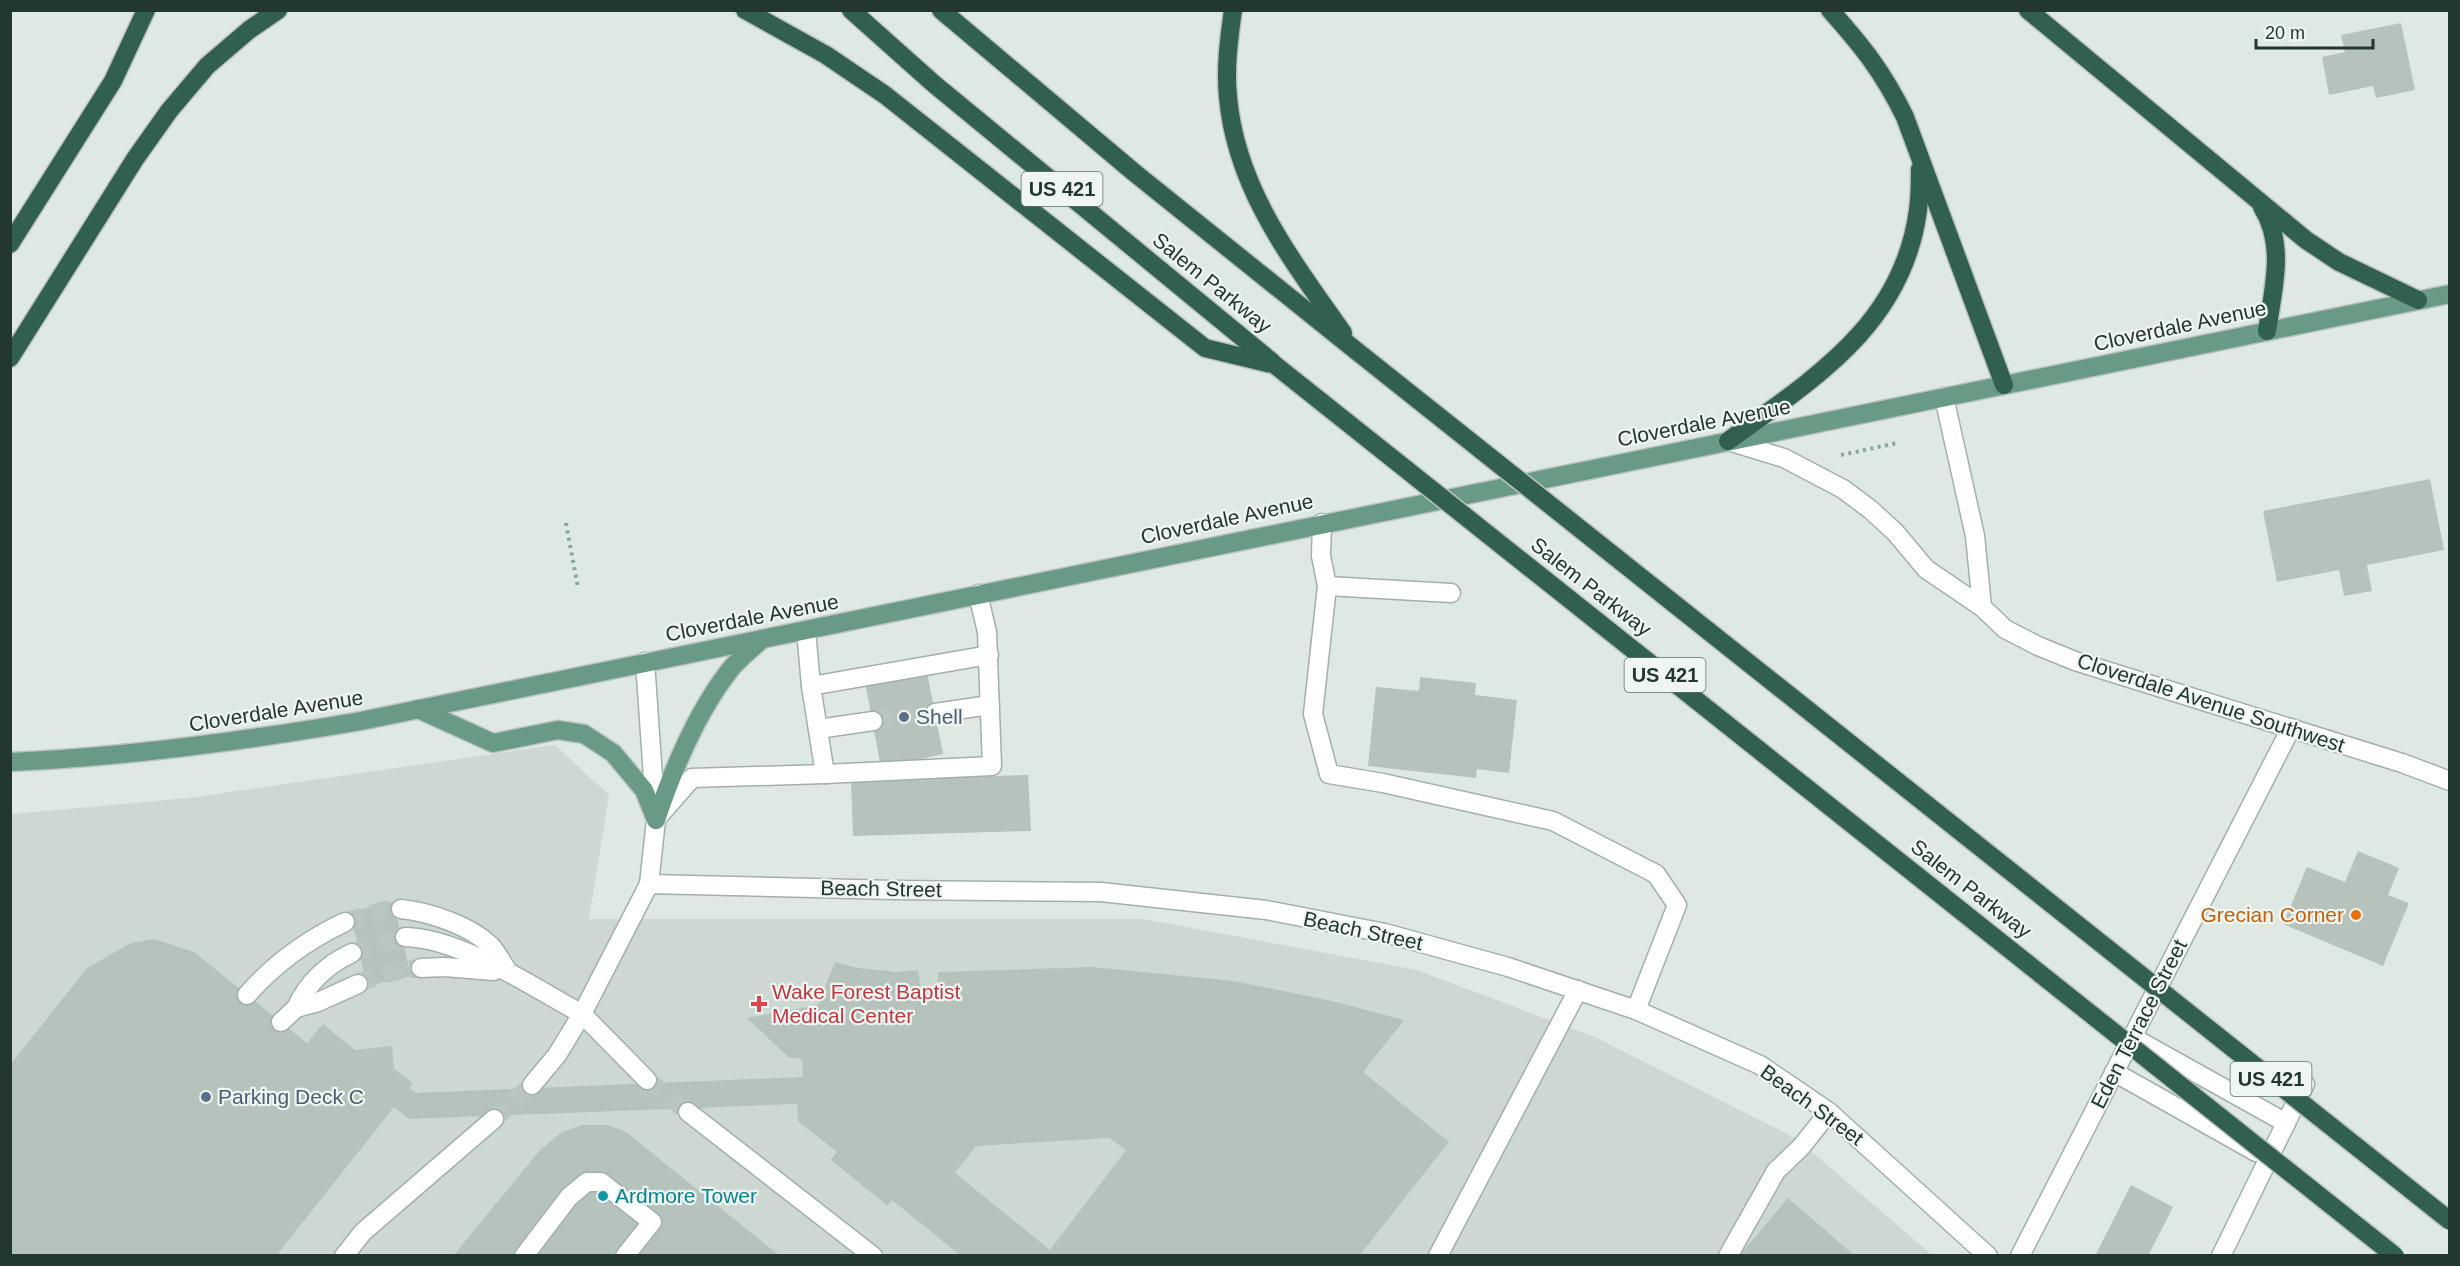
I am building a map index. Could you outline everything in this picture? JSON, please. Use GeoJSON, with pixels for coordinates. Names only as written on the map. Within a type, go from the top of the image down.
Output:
{"type":"FeatureCollection","features":[{"type":"Feature","properties":{"kind":"highway"},"geometry":{"type":"LineString","coordinates":[[10,244],[113,81],[146,10]]}},
{"type":"Feature","properties":{"kind":"highway"},"geometry":{"type":"LineString","coordinates":[[10,358],[135,159],[169,111],[207,66],[249,30],[278,10]]}},
{"type":"Feature","properties":{"kind":"highway"},"geometry":{"type":"LineString","coordinates":[[745,10],[826,55],[885,95],[1205,348],[1275,365]]}},
{"type":"Feature","properties":{"kind":"highway","name":"Salem Parkway"},"geometry":{"type":"LineString","coordinates":[[851,10],[934,84],[1275,365],[2395,1256]]}},
{"type":"Feature","properties":{"kind":"highway","name":"Salem Parkway"},"geometry":{"type":"LineString","coordinates":[[941,10],[1136,174],[1354,349],[2450,1221]]}},
{"type":"Feature","properties":{"kind":"highway"},"geometry":{"type":"LineString","coordinates":[[1233,10],[1227,53],[1227,96],[1233,134],[1242,168],[1275,235],[1354,349]]}},
{"type":"Feature","properties":{"kind":"highway"},"geometry":{"type":"LineString","coordinates":[[1830,10],[1887,81],[1905,117],[2004,385]]}},
{"type":"Feature","properties":{"kind":"highway"},"geometry":{"type":"LineString","coordinates":[[2028,10],[2306,240],[2339,262],[2418,300]]}},
{"type":"Feature","properties":{"kind":"highway"},"geometry":{"type":"LineString","coordinates":[[1728,441],[1822,373],[1850,347],[1874,318],[1894,284],[1910,247],[1918,210],[1921,161]]}},
{"type":"Feature","properties":{"kind":"highway"},"geometry":{"type":"LineString","coordinates":[[2256,198],[2271,221],[2276,244],[2276,268],[2267,331]]}},
{"type":"Feature","properties":{"kind":"main road","name":"Cloverdale Avenue"},"geometry":{"type":"LineString","coordinates":[[10,762],[62,760],[268,737],[418,709],[2450,294]]}},
{"type":"Feature","properties":{"kind":"main road"},"geometry":{"type":"LineString","coordinates":[[656,820],[670,777],[705,711],[730,670],[762,639]]}},
{"type":"Feature","properties":{"kind":"main road"},"geometry":{"type":"LineString","coordinates":[[418,709],[493,743],[558,730],[584,734],[613,753],[644,790],[656,820]]}},
{"type":"Feature","properties":{"kind":"street"},"geometry":{"type":"LineString","coordinates":[[1944,397],[1975,536],[1982,607]]}},
{"type":"Feature","properties":{"kind":"street","name":"Cloverdale Avenue Southwest"},"geometry":{"type":"LineString","coordinates":[[1728,441],[1784,458],[1843,489],[1895,532],[1926,569],[1982,607],[2005,629],[2056,653],[2450,781]]}},
{"type":"Feature","properties":{"kind":"street"},"geometry":{"type":"LineString","coordinates":[[1322,523],[1321,556],[1327,586],[1313,714],[1329,774],[1383,783],[1553,821],[1656,874],[1677,905],[1636,1010]]}},
{"type":"Feature","properties":{"kind":"street"},"geometry":{"type":"LineString","coordinates":[[1327,586],[1451,593]]}},
{"type":"Feature","properties":{"kind":"street"},"geometry":{"type":"LineString","coordinates":[[656,820],[692,778],[992,766],[989,656],[987,632],[978,594]]}},
{"type":"Feature","properties":{"kind":"street"},"geometry":{"type":"LineString","coordinates":[[806,630],[811,686],[825,774]]}},
{"type":"Feature","properties":{"kind":"street"},"geometry":{"type":"LineString","coordinates":[[811,686],[989,656]]}},
{"type":"Feature","properties":{"kind":"street"},"geometry":{"type":"LineString","coordinates":[[532,1085],[557,1055],[582,1014],[649,884],[656,820],[645,662]]}},
{"type":"Feature","properties":{"kind":"street"},"geometry":{"type":"LineString","coordinates":[[935,712],[990,705]]}},
{"type":"Feature","properties":{"kind":"street"},"geometry":{"type":"LineString","coordinates":[[818,729],[873,721]]}},
{"type":"Feature","properties":{"kind":"street","name":"Eden Terrace Street"},"geometry":{"type":"LineString","coordinates":[[2020,1256],[2291,728]]}},
{"type":"Feature","properties":{"kind":"street","name":"Beach Street"},"geometry":{"type":"LineString","coordinates":[[649,884],[1101,892],[1266,910],[1385,933],[1508,967],[1636,1010],[1760,1065],[1829,1112],[1988,1256]]}},
{"type":"Feature","properties":{"kind":"street"},"geometry":{"type":"LineString","coordinates":[[401,909],[425,912],[456,924],[490,945],[509,974]]}},
{"type":"Feature","properties":{"kind":"street"},"geometry":{"type":"LineString","coordinates":[[247,995],[266,974],[284,959],[321,933],[345,921]]}},
{"type":"Feature","properties":{"kind":"street"},"geometry":{"type":"LineString","coordinates":[[405,937],[441,942],[509,974],[582,1014],[647,1080]]}},
{"type":"Feature","properties":{"kind":"street"},"geometry":{"type":"LineString","coordinates":[[281,1022],[296,1008],[304,990],[316,976],[352,952]]}},
{"type":"Feature","properties":{"kind":"street"},"geometry":{"type":"LineString","coordinates":[[421,968],[445,967],[509,974]]}},
{"type":"Feature","properties":{"kind":"street"},"geometry":{"type":"LineString","coordinates":[[296,1008],[318,1002],[358,984]]}},
{"type":"Feature","properties":{"kind":"street"},"geometry":{"type":"LineString","coordinates":[[1437,1256],[1578,990]]}},
{"type":"Feature","properties":{"kind":"street"},"geometry":{"type":"LineString","coordinates":[[2132,1037],[2286,1123]]}},
{"type":"Feature","properties":{"kind":"street"},"geometry":{"type":"LineString","coordinates":[[2114,1072],[2269,1160]]}},
{"type":"Feature","properties":{"kind":"street"},"geometry":{"type":"LineString","coordinates":[[2221,1256],[2305,1084]]}},
{"type":"Feature","properties":{"kind":"street"},"geometry":{"type":"LineString","coordinates":[[688,1112],[873,1256]]}},
{"type":"Feature","properties":{"kind":"street"},"geometry":{"type":"LineString","coordinates":[[1728,1256],[1776,1171],[1801,1147],[1829,1112]]}},
{"type":"Feature","properties":{"kind":"street"},"geometry":{"type":"LineString","coordinates":[[344,1256],[363,1232],[494,1119]]}},
{"type":"Feature","properties":{"kind":"street"},"geometry":{"type":"LineString","coordinates":[[524,1256],[569,1197],[587,1182],[601,1182],[652,1222],[625,1256]]}},
{"type":"Feature","properties":{"kind":"path"},"geometry":{"type":"LineString","coordinates":[[1840,455],[1897,443]]}},
{"type":"Feature","properties":{"kind":"path"},"geometry":{"type":"LineString","coordinates":[[566,523],[578,588]]}},
{"type":"Feature","properties":{"kind":"shaded area","name":"Wake Forest Baptist Medical Center"},"geometry":{"type":"Polygon","coordinates":[[[555,745],[609,795],[589,919],[1144,919],[1417,970],[1597,1038],[1797,1139],[1932,1255],[11,1256],[11,814],[188,798],[555,745]]]}},
{"type":"Feature","properties":{"kind":"building"},"geometry":{"type":"Polygon","coordinates":[[[2401,23],[2415,90],[2376,98],[2373,86],[2329,95],[2322,57],[2345,52],[2341,35],[2401,23]]]}},
{"type":"Feature","properties":{"kind":"building"},"geometry":{"type":"Polygon","coordinates":[[[2430,479],[2444,550],[2367,565],[2372,591],[2344,596],[2339,570],[2277,582],[2263,511],[2430,479]]]}},
{"type":"Feature","properties":{"kind":"building","name":"Shell"},"geometry":{"type":"Polygon","coordinates":[[[927,672],[943,754],[881,768],[866,687],[927,672]]]}},
{"type":"Feature","properties":{"kind":"building"},"geometry":{"type":"Polygon","coordinates":[[[1420,677],[1476,683],[1475,695],[1517,700],[1509,773],[1477,769],[1476,778],[1368,766],[1376,687],[1419,691],[1420,677]]]}},
{"type":"Feature","properties":{"kind":"building"},"geometry":{"type":"Polygon","coordinates":[[[1028,775],[1031,831],[853,836],[851,780],[1028,775]]]}},
{"type":"Feature","properties":{"kind":"building"},"geometry":{"type":"Polygon","coordinates":[[[2358,851],[2399,868],[2388,895],[2409,903],[2383,966],[2283,924],[2307,867],[2345,882],[2358,851]]]}},
{"type":"Feature","properties":{"kind":"building"},"geometry":{"type":"Polygon","coordinates":[[[393,902],[411,976],[367,986],[350,912],[393,902]]]}},
{"type":"Feature","properties":{"kind":"building"},"geometry":{"type":"Polygon","coordinates":[[[154,939],[194,952],[307,1043],[323,1024],[355,1050],[392,1046],[394,1069],[413,1083],[409,1088],[416,1093],[803,1077],[802,1059],[788,1057],[747,1018],[818,1005],[835,962],[857,968],[896,972],[918,970],[921,992],[938,990],[938,972],[1093,967],[1234,981],[1332,1001],[1404,1020],[1363,1072],[1449,1142],[1359,1256],[961,1256],[892,1200],[888,1206],[831,1160],[837,1152],[798,1121],[797,1104],[409,1119],[394,1107],[276,1256],[10,1256],[10,1065],[87,968],[131,943],[154,939]],[[1109,1138],[976,1146],[955,1173],[1050,1250],[1126,1150],[1109,1138]]]}},
{"type":"Feature","properties":{"kind":"building","name":"Ardmore Tower"},"geometry":{"type":"Polygon","coordinates":[[[582,1125],[608,1125],[626,1132],[780,1256],[453,1256],[540,1150],[562,1132],[582,1125]]]}},
{"type":"Feature","properties":{"kind":"building"},"geometry":{"type":"Polygon","coordinates":[[[2131,1185],[2173,1207],[2148,1256],[2095,1256],[2131,1185]]]}},
{"type":"Feature","properties":{"kind":"building"},"geometry":{"type":"Polygon","coordinates":[[[1788,1198],[1855,1256],[1739,1256],[1788,1198]]]}},
{"type":"Feature","properties":{"kind":"tunnel"},"geometry":{"type":"LineString","coordinates":[[873,721],[935,713]]}},
{"type":"Feature","properties":{"kind":"tunnel"},"geometry":{"type":"LineString","coordinates":[[345,922],[384,910],[401,909]]}},
{"type":"Feature","properties":{"kind":"tunnel"},"geometry":{"type":"LineString","coordinates":[[352,953],[405,937]]}},
{"type":"Feature","properties":{"kind":"tunnel"},"geometry":{"type":"LineString","coordinates":[[358,984],[388,973],[421,968]]}},
{"type":"Feature","properties":{"kind":"tunnel"},"geometry":{"type":"LineString","coordinates":[[647,1080],[688,1112]]}},
{"type":"Feature","properties":{"kind":"tunnel"},"geometry":{"type":"LineString","coordinates":[[494,1119],[532,1085]]}},
{"type":"Feature","properties":{"kind":"place","name":"Shell"},"geometry":{"type":"Point","coordinates":[904,717]}},
{"type":"Feature","properties":{"kind":"place","name":"Grecian Corner"},"geometry":{"type":"Point","coordinates":[2356,915]}},
{"type":"Feature","properties":{"kind":"place","name":"Wake Forest Baptist Medical Center"},"geometry":{"type":"Point","coordinates":[759,1004]}},
{"type":"Feature","properties":{"kind":"place","name":"Parking Deck C"},"geometry":{"type":"Point","coordinates":[206,1097]}},
{"type":"Feature","properties":{"kind":"place","name":"Ardmore Tower"},"geometry":{"type":"Point","coordinates":[603,1196]}}]}
